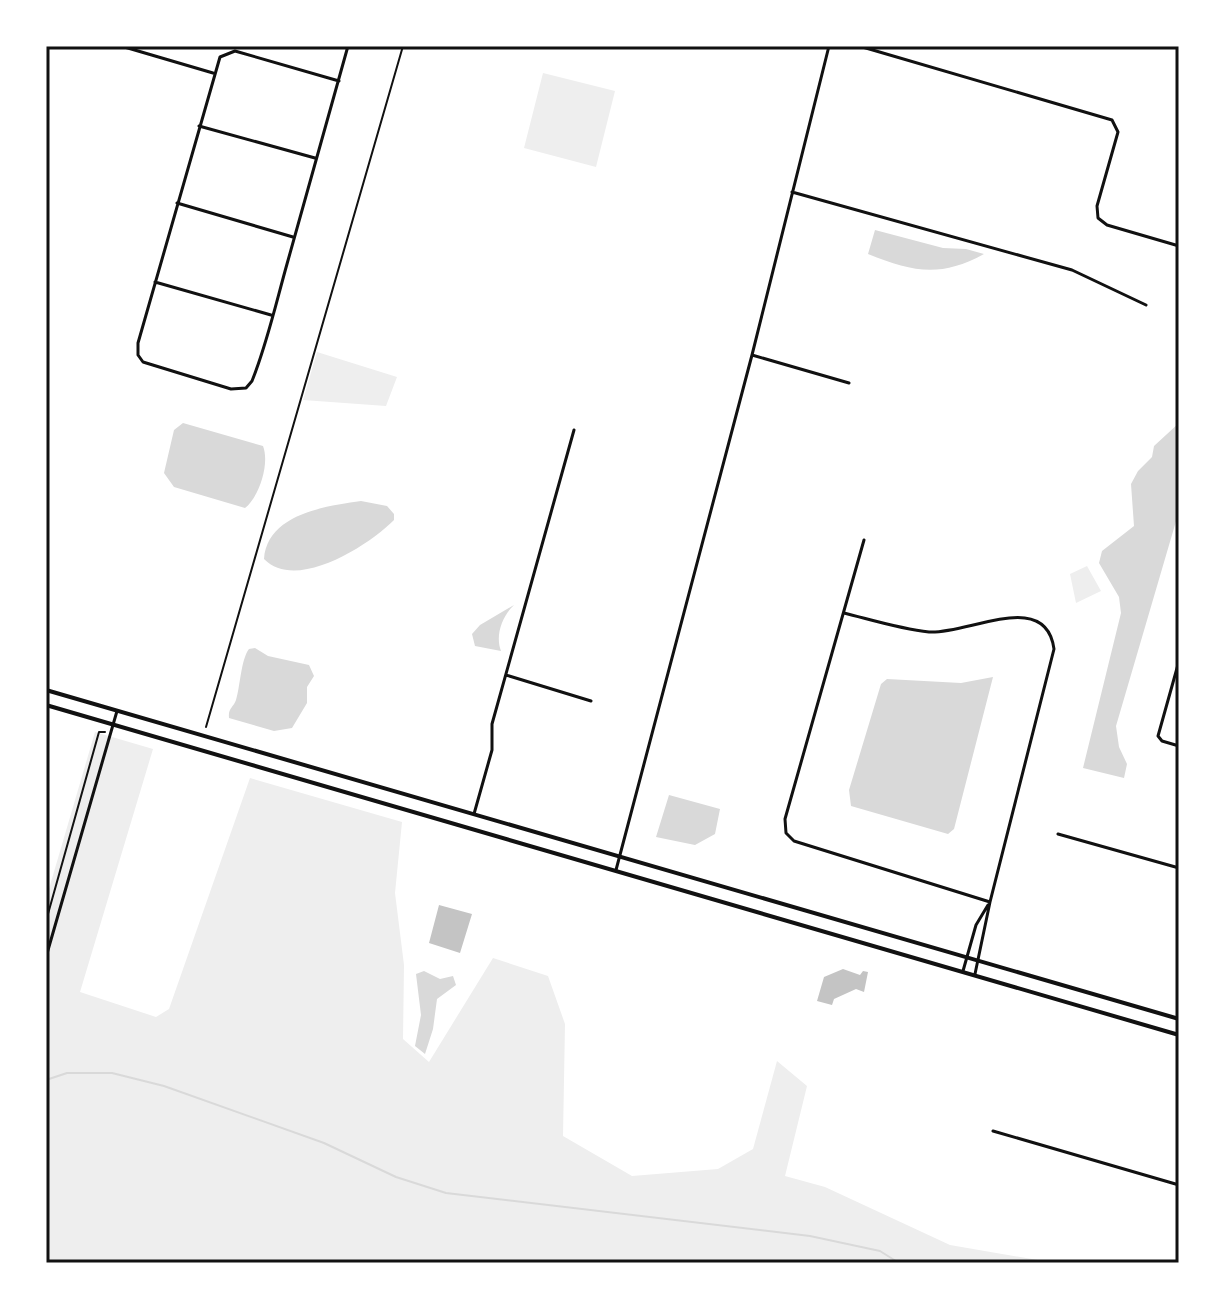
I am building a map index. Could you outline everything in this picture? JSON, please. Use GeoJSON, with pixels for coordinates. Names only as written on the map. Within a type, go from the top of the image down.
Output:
{"type":"FeatureCollection","features":[{"type":"Feature","properties":{"kind":"street"},"geometry":{"type":"LineString","coordinates":[[121,46],[215,73]]}},
{"type":"Feature","properties":{"kind":"street"},"geometry":{"type":"LineString","coordinates":[[339,81],[235,51],[220,57],[137,347],[140,359],[151,366],[226,387],[246,388],[254,376],[339,81],[348,46]]}},
{"type":"Feature","properties":{"kind":"street"},"geometry":{"type":"LineString","coordinates":[[616,870],[752,355],[829,46]]}},
{"type":"Feature","properties":{"kind":"street"},"geometry":{"type":"LineString","coordinates":[[859,46],[1112,120],[1118,132],[1097,206],[1098,218],[1107,225],[1179,246]]}},
{"type":"Feature","properties":{"kind":"street"},"geometry":{"type":"LineString","coordinates":[[199,126],[316,159]]}},
{"type":"Feature","properties":{"kind":"street"},"geometry":{"type":"LineString","coordinates":[[792,192],[1072,270],[1146,305]]}},
{"type":"Feature","properties":{"kind":"street"},"geometry":{"type":"LineString","coordinates":[[177,203],[294,238]]}},
{"type":"Feature","properties":{"kind":"street"},"geometry":{"type":"LineString","coordinates":[[155,282],[272,316]]}},
{"type":"Feature","properties":{"kind":"street"},"geometry":{"type":"LineString","coordinates":[[752,355],[849,383]]}},
{"type":"Feature","properties":{"kind":"street"},"geometry":{"type":"LineString","coordinates":[[474,814],[492,750],[492,724],[574,430]]}},
{"type":"Feature","properties":{"kind":"street"},"geometry":{"type":"LineString","coordinates":[[864,540],[785,819],[786,833],[794,841],[990,902]]}},
{"type":"Feature","properties":{"kind":"street"},"geometry":{"type":"LineString","coordinates":[[844,613],[901,628],[933,632],[1025,617],[1043,624],[1052,634],[1054,649],[990,902],[975,974]]}},
{"type":"Feature","properties":{"kind":"street"},"geometry":{"type":"LineString","coordinates":[[1179,661],[1158,736],[1162,741],[1179,746]]}},
{"type":"Feature","properties":{"kind":"street"},"geometry":{"type":"LineString","coordinates":[[506,675],[591,701]]}},
{"type":"Feature","properties":{"kind":"street"},"geometry":{"type":"LineString","coordinates":[[46,690],[1179,1019]]}},
{"type":"Feature","properties":{"kind":"street"},"geometry":{"type":"LineString","coordinates":[[46,705],[1179,1035]]}},
{"type":"Feature","properties":{"kind":"street"},"geometry":{"type":"LineString","coordinates":[[46,957],[117,711]]}},
{"type":"Feature","properties":{"kind":"street"},"geometry":{"type":"LineString","coordinates":[[1058,834],[1179,868]]}},
{"type":"Feature","properties":{"kind":"street"},"geometry":{"type":"LineString","coordinates":[[963,971],[976,925],[990,902]]}},
{"type":"Feature","properties":{"kind":"street"},"geometry":{"type":"LineString","coordinates":[[976,925],[986,929]]}},
{"type":"Feature","properties":{"kind":"street"},"geometry":{"type":"LineString","coordinates":[[993,1131],[1179,1185]]}},
{"type":"Feature","properties":{"kind":"path"},"geometry":{"type":"LineString","coordinates":[[206,727],[403,46]]}},
{"type":"Feature","properties":{"kind":"path"},"geometry":{"type":"LineString","coordinates":[[46,921],[101,731]]}},
{"type":"Feature","properties":{"kind":"shaded area"},"geometry":{"type":"Polygon","coordinates":[[[543,73],[615,91],[596,167],[524,148],[543,73]]]}},
{"type":"Feature","properties":{"kind":"shaded area"},"geometry":{"type":"Polygon","coordinates":[[[875,230],[943,248],[984,254],[954,267],[940,269],[899,265],[868,254],[875,230]]]}},
{"type":"Feature","properties":{"kind":"shaded area"},"geometry":{"type":"Polygon","coordinates":[[[317,352],[397,377],[386,406],[303,400],[317,352]]]}},
{"type":"Feature","properties":{"kind":"shaded area"},"geometry":{"type":"Polygon","coordinates":[[[183,423],[263,446],[265,462],[262,480],[245,508],[174,487],[164,473],[174,430],[183,423]]]}},
{"type":"Feature","properties":{"kind":"shaded area"},"geometry":{"type":"Polygon","coordinates":[[[1179,423],[1179,511],[1116,726],[1119,747],[1127,764],[1124,778],[1083,768],[1121,613],[1119,597],[1099,563],[1102,551],[1134,526],[1131,484],[1138,471],[1152,457],[1154,446],[1179,423]]]}},
{"type":"Feature","properties":{"kind":"shaded area"},"geometry":{"type":"Polygon","coordinates":[[[361,501],[387,506],[394,514],[394,520],[367,542],[331,562],[312,568],[278,568],[264,559],[268,544],[287,522],[316,510],[361,501]]]}},
{"type":"Feature","properties":{"kind":"shaded area"},"geometry":{"type":"Polygon","coordinates":[[[1087,566],[1101,591],[1076,603],[1070,574],[1087,566]]]}},
{"type":"Feature","properties":{"kind":"shaded area"},"geometry":{"type":"Polygon","coordinates":[[[514,605],[501,626],[501,651],[475,646],[472,634],[480,625],[514,605]]]}},
{"type":"Feature","properties":{"kind":"shaded area"},"geometry":{"type":"Polygon","coordinates":[[[255,648],[268,656],[309,665],[314,676],[307,687],[307,703],[292,728],[274,731],[229,718],[246,654],[249,649],[255,648]]]}},
{"type":"Feature","properties":{"kind":"shaded area"},"geometry":{"type":"Polygon","coordinates":[[[993,677],[954,829],[948,834],[851,806],[849,790],[881,684],[887,679],[961,683],[993,677]]]}},
{"type":"Feature","properties":{"kind":"shaded area"},"geometry":{"type":"Polygon","coordinates":[[[95,732],[153,749],[80,992],[156,1017],[169,1009],[250,778],[402,822],[395,893],[404,965],[403,1039],[429,1062],[493,958],[548,976],[565,1024],[563,1136],[632,1176],[718,1169],[753,1149],[777,1061],[807,1086],[785,1176],[825,1187],[950,1245],[1055,1263],[46,1263],[46,899],[95,732]]]}},
{"type":"Feature","properties":{"kind":"shaded area"},"geometry":{"type":"Polygon","coordinates":[[[669,795],[720,809],[715,834],[695,845],[656,837],[669,795]]]}},
{"type":"Feature","properties":{"kind":"shaded area"},"geometry":{"type":"Polygon","coordinates":[[[424,971],[440,979],[453,976],[456,985],[437,999],[433,1029],[425,1054],[415,1046],[421,1015],[416,974],[424,971]]]}},
{"type":"Feature","properties":{"kind":"building"},"geometry":{"type":"Polygon","coordinates":[[[439,905],[472,914],[460,953],[429,943],[439,905]]]}},
{"type":"Feature","properties":{"kind":"building"},"geometry":{"type":"Polygon","coordinates":[[[843,969],[860,975],[863,971],[868,972],[864,992],[856,989],[834,999],[832,1005],[817,1001],[824,977],[843,969]]]}},
{"type":"Feature","properties":{"kind":"waterway"},"geometry":{"type":"LineString","coordinates":[[46,1080],[67,1073],[112,1073],[164,1086],[324,1143],[396,1177],[446,1193],[810,1236],[880,1251],[899,1263]]}}]}
